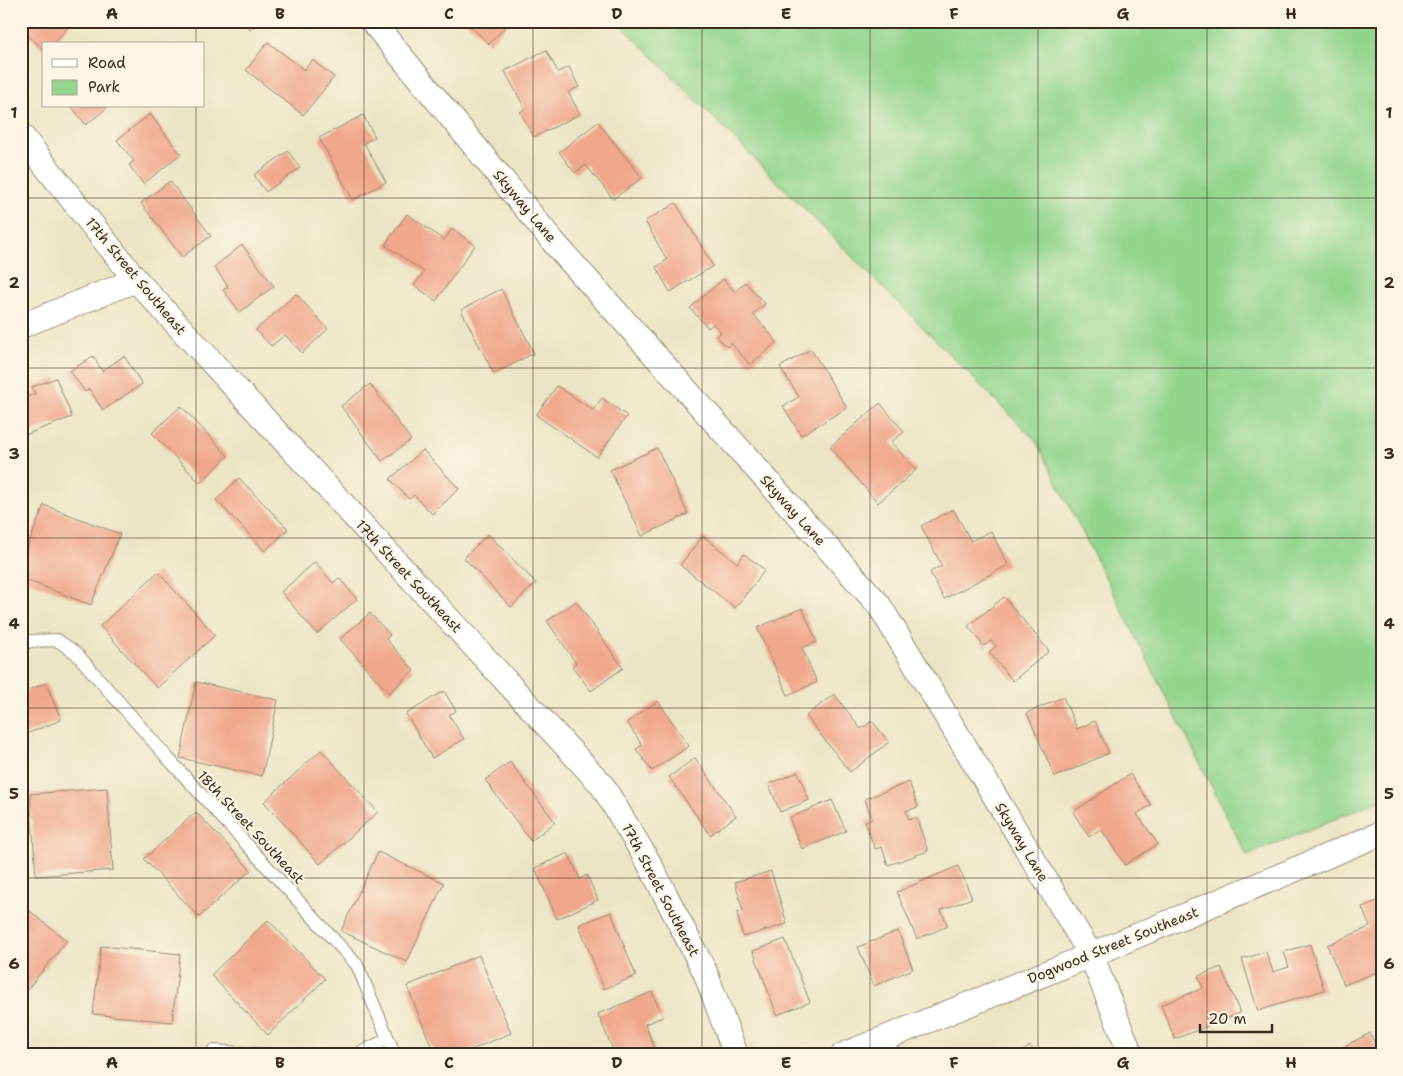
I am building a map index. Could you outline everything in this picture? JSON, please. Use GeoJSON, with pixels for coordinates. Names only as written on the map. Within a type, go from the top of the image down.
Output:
{"type":"FeatureCollection","features":[{"type":"Feature","properties":{"kind":"street","name":"Skyway Lane"},"geometry":{"type":"LineString","coordinates":[[372,21],[556,245],[879,605],[1091,955],[1131,1055]]}},
{"type":"Feature","properties":{"kind":"street","name":"17th Street Southeast"},"geometry":{"type":"LineString","coordinates":[[21,135],[136,280],[602,786],[649,863],[705,972],[736,1055]]}},
{"type":"Feature","properties":{"kind":"street"},"geometry":{"type":"LineString","coordinates":[[21,326],[136,280]]}},
{"type":"Feature","properties":{"kind":"street","name":"Dogwood Street Southeast"},"geometry":{"type":"LineString","coordinates":[[843,1055],[1091,955],[1382,833]]}},
{"type":"Feature","properties":{"kind":"lane","name":"18th Street Southeast"},"geometry":{"type":"LineString","coordinates":[[21,644],[32,641],[57,640],[76,653],[165,755],[357,965],[395,1055]]}},
{"type":"Feature","properties":{"kind":"lane"},"geometry":{"type":"LineString","coordinates":[[356,1055],[388,1039]]}},
{"type":"Feature","properties":{"kind":"lane"},"geometry":{"type":"LineString","coordinates":[[214,1051],[270,1055]]}},
{"type":"Feature","properties":{"kind":"green space"},"geometry":{"type":"Polygon","coordinates":[[[617,21],[1382,21],[1382,799],[1247,856],[1036,441],[617,21]]]}},
{"type":"Feature","properties":{"kind":"building"},"geometry":{"type":"Polygon","coordinates":[[[21,21],[73,21],[55,42],[42,42],[42,48],[21,29],[21,21]]]}},
{"type":"Feature","properties":{"kind":"building"},"geometry":{"type":"Polygon","coordinates":[[[243,21],[261,21],[250,30],[243,21]]]}},
{"type":"Feature","properties":{"kind":"building"},"geometry":{"type":"Polygon","coordinates":[[[465,21],[511,21],[489,44],[465,21]]]}},
{"type":"Feature","properties":{"kind":"building"},"geometry":{"type":"Polygon","coordinates":[[[268,42],[304,70],[312,60],[334,77],[303,115],[246,70],[268,42]]]}},
{"type":"Feature","properties":{"kind":"building"},"geometry":{"type":"Polygon","coordinates":[[[546,50],[558,72],[569,67],[579,87],[568,92],[580,114],[534,137],[520,112],[525,109],[505,71],[546,50]]]}},
{"type":"Feature","properties":{"kind":"building"},"geometry":{"type":"Polygon","coordinates":[[[73,108],[107,108],[86,125],[73,108]]]}},
{"type":"Feature","properties":{"kind":"building"},"geometry":{"type":"Polygon","coordinates":[[[150,114],[181,154],[143,184],[129,165],[134,161],[117,140],[150,114]]]}},
{"type":"Feature","properties":{"kind":"building"},"geometry":{"type":"Polygon","coordinates":[[[363,115],[375,137],[364,143],[386,182],[353,200],[319,138],[363,115]]]}},
{"type":"Feature","properties":{"kind":"building"},"geometry":{"type":"Polygon","coordinates":[[[598,122],[642,178],[613,199],[586,165],[575,173],[559,152],[598,122]]]}},
{"type":"Feature","properties":{"kind":"building"},"geometry":{"type":"Polygon","coordinates":[[[288,151],[300,168],[266,192],[254,175],[288,151]]]}},
{"type":"Feature","properties":{"kind":"building"},"geometry":{"type":"Polygon","coordinates":[[[170,181],[211,236],[182,257],[141,203],[170,181]]]}},
{"type":"Feature","properties":{"kind":"building"},"geometry":{"type":"Polygon","coordinates":[[[676,203],[713,266],[670,292],[656,267],[667,260],[645,221],[676,203]]]}},
{"type":"Feature","properties":{"kind":"building"},"geometry":{"type":"Polygon","coordinates":[[[407,214],[444,240],[452,229],[475,245],[436,301],[414,285],[424,272],[385,245],[407,214]]]}},
{"type":"Feature","properties":{"kind":"building"},"geometry":{"type":"Polygon","coordinates":[[[242,245],[274,286],[240,312],[223,290],[228,286],[214,267],[242,245]]]}},
{"type":"Feature","properties":{"kind":"building"},"geometry":{"type":"Polygon","coordinates":[[[723,279],[735,292],[745,282],[765,304],[753,314],[777,342],[750,365],[731,343],[727,347],[716,336],[721,332],[713,324],[708,328],[690,308],[723,279]]]}},
{"type":"Feature","properties":{"kind":"building"},"geometry":{"type":"Polygon","coordinates":[[[501,289],[534,353],[494,374],[461,310],[501,289]]]}},
{"type":"Feature","properties":{"kind":"building"},"geometry":{"type":"Polygon","coordinates":[[[296,294],[328,329],[302,353],[285,335],[271,346],[256,330],[296,294]]]}},
{"type":"Feature","properties":{"kind":"building"},"geometry":{"type":"Polygon","coordinates":[[[811,349],[847,408],[801,435],[783,406],[799,397],[780,367],[811,349]]]}},
{"type":"Feature","properties":{"kind":"building"},"geometry":{"type":"Polygon","coordinates":[[[93,356],[102,371],[124,356],[142,384],[103,410],[89,389],[85,392],[70,371],[93,356]]]}},
{"type":"Feature","properties":{"kind":"building"},"geometry":{"type":"Polygon","coordinates":[[[56,378],[72,417],[22,436],[21,399],[35,394],[32,387],[56,378]]]}},
{"type":"Feature","properties":{"kind":"building"},"geometry":{"type":"Polygon","coordinates":[[[370,384],[411,440],[382,461],[341,406],[370,384]]]}},
{"type":"Feature","properties":{"kind":"building"},"geometry":{"type":"Polygon","coordinates":[[[557,386],[593,410],[602,398],[627,416],[597,457],[536,415],[557,386]]]}},
{"type":"Feature","properties":{"kind":"building"},"geometry":{"type":"Polygon","coordinates":[[[880,403],[904,432],[891,442],[916,470],[878,503],[830,447],[880,403]]]}},
{"type":"Feature","properties":{"kind":"building"},"geometry":{"type":"Polygon","coordinates":[[[181,406],[228,456],[200,483],[152,433],[181,406]]]}},
{"type":"Feature","properties":{"kind":"building"},"geometry":{"type":"Polygon","coordinates":[[[657,448],[688,514],[642,536],[610,470],[657,448]]]}},
{"type":"Feature","properties":{"kind":"building"},"geometry":{"type":"Polygon","coordinates":[[[423,450],[459,489],[432,514],[414,495],[409,499],[390,479],[423,450]]]}},
{"type":"Feature","properties":{"kind":"building"},"geometry":{"type":"Polygon","coordinates":[[[239,478],[288,529],[265,551],[216,500],[239,478]]]}},
{"type":"Feature","properties":{"kind":"building"},"geometry":{"type":"Polygon","coordinates":[[[44,505],[120,534],[91,605],[21,578],[21,563],[44,505]]]}},
{"type":"Feature","properties":{"kind":"building"},"geometry":{"type":"Polygon","coordinates":[[[953,509],[971,541],[991,531],[1008,565],[944,599],[930,572],[942,566],[921,526],[953,509]]]}},
{"type":"Feature","properties":{"kind":"building"},"geometry":{"type":"Polygon","coordinates":[[[488,534],[536,583],[511,607],[464,558],[488,534]]]}},
{"type":"Feature","properties":{"kind":"building"},"geometry":{"type":"Polygon","coordinates":[[[703,536],[737,563],[744,554],[765,570],[735,608],[680,565],[703,536]]]}},
{"type":"Feature","properties":{"kind":"building"},"geometry":{"type":"Polygon","coordinates":[[[315,562],[333,583],[339,578],[357,599],[317,634],[281,592],[315,562]]]}},
{"type":"Feature","properties":{"kind":"building"},"geometry":{"type":"Polygon","coordinates":[[[158,572],[215,635],[157,688],[100,626],[158,572]]]}},
{"type":"Feature","properties":{"kind":"building"},"geometry":{"type":"Polygon","coordinates":[[[1004,597],[1049,651],[1013,681],[989,652],[996,646],[991,641],[984,646],[968,626],[1004,597]]]}},
{"type":"Feature","properties":{"kind":"building"},"geometry":{"type":"Polygon","coordinates":[[[576,601],[623,668],[591,691],[572,666],[576,663],[547,621],[576,601]]]}},
{"type":"Feature","properties":{"kind":"building"},"geometry":{"type":"Polygon","coordinates":[[[802,608],[817,642],[802,648],[817,682],[788,695],[757,628],[802,608]]]}},
{"type":"Feature","properties":{"kind":"building"},"geometry":{"type":"Polygon","coordinates":[[[370,613],[390,635],[386,639],[414,670],[389,693],[340,639],[370,613]]]}},
{"type":"Feature","properties":{"kind":"building"},"geometry":{"type":"Polygon","coordinates":[[[196,682],[278,700],[262,776],[180,758],[196,682]]]}},
{"type":"Feature","properties":{"kind":"building"},"geometry":{"type":"Polygon","coordinates":[[[46,683],[61,720],[21,736],[21,693],[46,683]]]}},
{"type":"Feature","properties":{"kind":"building"},"geometry":{"type":"Polygon","coordinates":[[[444,691],[456,711],[449,715],[464,739],[432,758],[406,714],[444,691]]]}},
{"type":"Feature","properties":{"kind":"building"},"geometry":{"type":"Polygon","coordinates":[[[834,694],[861,729],[872,721],[889,742],[850,772],[806,716],[834,694]]]}},
{"type":"Feature","properties":{"kind":"building"},"geometry":{"type":"Polygon","coordinates":[[[1063,697],[1077,729],[1095,721],[1109,753],[1055,777],[1027,713],[1063,697]]]}},
{"type":"Feature","properties":{"kind":"building"},"geometry":{"type":"Polygon","coordinates":[[[658,701],[689,746],[652,771],[636,749],[642,745],[627,722],[658,701]]]}},
{"type":"Feature","properties":{"kind":"building"},"geometry":{"type":"Polygon","coordinates":[[[321,750],[378,812],[320,864],[264,802],[321,750]]]}},
{"type":"Feature","properties":{"kind":"building"},"geometry":{"type":"Polygon","coordinates":[[[695,758],[736,816],[710,835],[669,777],[695,758]]]}},
{"type":"Feature","properties":{"kind":"building"},"geometry":{"type":"Polygon","coordinates":[[[510,762],[555,822],[531,841],[485,780],[510,762]]]}},
{"type":"Feature","properties":{"kind":"building"},"geometry":{"type":"Polygon","coordinates":[[[798,772],[809,800],[780,812],[769,784],[798,772]]]}},
{"type":"Feature","properties":{"kind":"building"},"geometry":{"type":"Polygon","coordinates":[[[1130,774],[1151,805],[1137,814],[1158,844],[1125,865],[1101,829],[1089,837],[1073,812],[1130,774]]]}},
{"type":"Feature","properties":{"kind":"building"},"geometry":{"type":"Polygon","coordinates":[[[909,782],[918,807],[906,811],[909,820],[916,817],[928,851],[888,865],[882,847],[875,849],[865,821],[872,819],[865,799],[909,782]]]}},
{"type":"Feature","properties":{"kind":"building"},"geometry":{"type":"Polygon","coordinates":[[[107,788],[113,870],[36,876],[30,794],[107,788]]]}},
{"type":"Feature","properties":{"kind":"building"},"geometry":{"type":"Polygon","coordinates":[[[832,800],[846,831],[802,849],[789,818],[832,800]]]}},
{"type":"Feature","properties":{"kind":"building"},"geometry":{"type":"Polygon","coordinates":[[[196,812],[251,870],[199,917],[144,859],[196,812]]]}},
{"type":"Feature","properties":{"kind":"building"},"geometry":{"type":"Polygon","coordinates":[[[378,852],[444,883],[407,962],[341,931],[378,852]]]}},
{"type":"Feature","properties":{"kind":"building"},"geometry":{"type":"Polygon","coordinates":[[[568,853],[580,879],[587,875],[598,900],[557,919],[535,868],[568,853]]]}},
{"type":"Feature","properties":{"kind":"building"},"geometry":{"type":"Polygon","coordinates":[[[958,866],[972,898],[941,910],[948,926],[917,939],[897,892],[958,866]]]}},
{"type":"Feature","properties":{"kind":"building"},"geometry":{"type":"Polygon","coordinates":[[[771,871],[787,924],[743,937],[737,913],[743,911],[735,882],[771,871]]]}},
{"type":"Feature","properties":{"kind":"building"},"geometry":{"type":"Polygon","coordinates":[[[1382,899],[1382,970],[1344,985],[1327,945],[1370,927],[1362,907],[1382,899]]]}},
{"type":"Feature","properties":{"kind":"building"},"geometry":{"type":"Polygon","coordinates":[[[21,904],[67,941],[21,997],[21,904]]]}},
{"type":"Feature","properties":{"kind":"building"},"geometry":{"type":"Polygon","coordinates":[[[611,912],[636,976],[604,989],[579,925],[611,912]]]}},
{"type":"Feature","properties":{"kind":"building"},"geometry":{"type":"Polygon","coordinates":[[[268,920],[325,979],[268,1035],[211,975],[268,920]]]}},
{"type":"Feature","properties":{"kind":"building"},"geometry":{"type":"Polygon","coordinates":[[[898,931],[913,969],[874,986],[858,947],[898,931]]]}},
{"type":"Feature","properties":{"kind":"building"},"geometry":{"type":"Polygon","coordinates":[[[785,939],[810,1002],[777,1015],[753,951],[785,939]]]}},
{"type":"Feature","properties":{"kind":"building"},"geometry":{"type":"Polygon","coordinates":[[[1310,944],[1324,990],[1258,1011],[1242,959],[1266,952],[1273,972],[1289,967],[1284,952],[1310,944]]]}},
{"type":"Feature","properties":{"kind":"building"},"geometry":{"type":"Polygon","coordinates":[[[101,946],[180,954],[172,1022],[93,1014],[101,946]]]}},
{"type":"Feature","properties":{"kind":"building"},"geometry":{"type":"Polygon","coordinates":[[[479,955],[511,1033],[459,1055],[435,1055],[407,986],[479,955]]]}},
{"type":"Feature","properties":{"kind":"building"},"geometry":{"type":"Polygon","coordinates":[[[1221,967],[1240,1013],[1175,1039],[1161,1005],[1203,988],[1198,976],[1221,967]]]}},
{"type":"Feature","properties":{"kind":"building"},"geometry":{"type":"Polygon","coordinates":[[[652,992],[663,1017],[645,1024],[655,1049],[640,1055],[615,1055],[598,1014],[652,992]]]}},
{"type":"Feature","properties":{"kind":"building"},"geometry":{"type":"Polygon","coordinates":[[[1370,1033],[1376,1046],[1382,1043],[1382,1055],[1347,1055],[1343,1047],[1370,1033]]]}},
{"type":"Feature","properties":{"kind":"building"},"geometry":{"type":"Polygon","coordinates":[[[1030,1046],[1037,1055],[1017,1055],[1030,1046]]]}}]}
